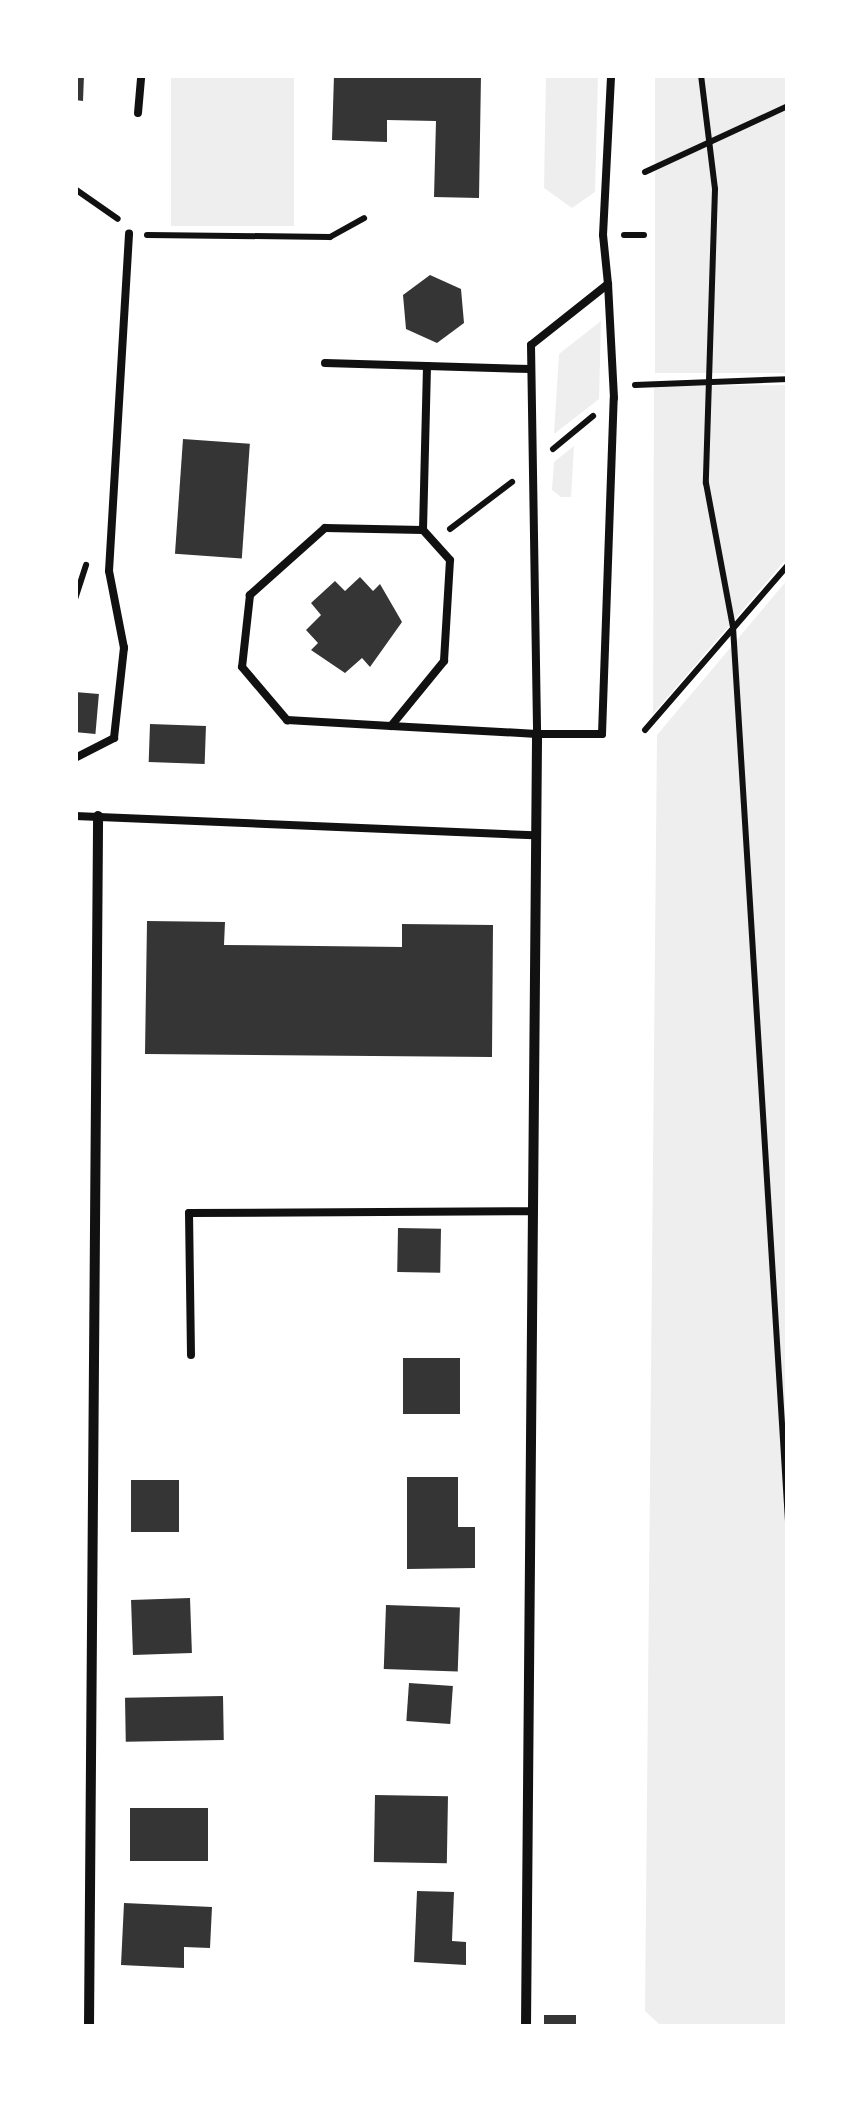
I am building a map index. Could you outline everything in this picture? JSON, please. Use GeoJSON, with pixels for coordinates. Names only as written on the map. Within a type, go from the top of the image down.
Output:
{"type":"FeatureCollection","features":[{"type":"Feature","properties":{"kind":"street"},"geometry":{"type":"LineString","coordinates":[[526,2027],[536,734]]}},
{"type":"Feature","properties":{"kind":"street"},"geometry":{"type":"LineString","coordinates":[[89,2027],[98,816]]}},
{"type":"Feature","properties":{"kind":"lane"},"geometry":{"type":"LineString","coordinates":[[138,113],[140,75]]}},
{"type":"Feature","properties":{"kind":"lane"},"geometry":{"type":"LineString","coordinates":[[422,530],[325,528],[250,595],[242,667],[287,720],[602,734],[614,398],[608,284],[611,75]]}},
{"type":"Feature","properties":{"kind":"lane"},"geometry":{"type":"LineString","coordinates":[[75,758],[114,738],[124,648],[110,570],[129,234]]}},
{"type":"Feature","properties":{"kind":"lane"},"geometry":{"type":"LineString","coordinates":[[536,734],[532,345],[608,284]]}},
{"type":"Feature","properties":{"kind":"lane"},"geometry":{"type":"LineString","coordinates":[[324,363],[531,369]]}},
{"type":"Feature","properties":{"kind":"lane"},"geometry":{"type":"LineString","coordinates":[[391,726],[444,661],[450,560],[422,530],[427,366]]}},
{"type":"Feature","properties":{"kind":"lane"},"geometry":{"type":"LineString","coordinates":[[75,816],[534,836]]}},
{"type":"Feature","properties":{"kind":"lane"},"geometry":{"type":"LineString","coordinates":[[190,1355],[189,1214],[532,1211]]}},
{"type":"Feature","properties":{"kind":"path"},"geometry":{"type":"LineString","coordinates":[[701,75],[709,142],[706,483],[733,627],[788,1521]]}},
{"type":"Feature","properties":{"kind":"path"},"geometry":{"type":"LineString","coordinates":[[645,172],[788,106]]}},
{"type":"Feature","properties":{"kind":"path"},"geometry":{"type":"LineString","coordinates":[[75,189],[112,210],[129,234],[330,237],[364,218]]}},
{"type":"Feature","properties":{"kind":"path"},"geometry":{"type":"LineString","coordinates":[[645,730],[788,565]]}},
{"type":"Feature","properties":{"kind":"shaded area"},"geometry":{"type":"Polygon","coordinates":[[[171,75],[294,75],[294,226],[171,226],[171,75]]]}},
{"type":"Feature","properties":{"kind":"shaded area"},"geometry":{"type":"Polygon","coordinates":[[[546,75],[598,75],[595,192],[572,208],[544,188],[546,75]]]}},
{"type":"Feature","properties":{"kind":"shaded area"},"geometry":{"type":"Polygon","coordinates":[[[655,75],[788,75],[788,373],[655,373],[655,75]]]}},
{"type":"Feature","properties":{"kind":"shaded area"},"geometry":{"type":"Polygon","coordinates":[[[601,321],[599,399],[554,434],[559,354],[601,321]]]}},
{"type":"Feature","properties":{"kind":"shaded area"},"geometry":{"type":"Polygon","coordinates":[[[788,385],[788,557],[653,714],[654,386],[788,385]]]}},
{"type":"Feature","properties":{"kind":"shaded area"},"geometry":{"type":"Polygon","coordinates":[[[574,446],[571,497],[561,497],[552,490],[554,462],[574,446]]]}},
{"type":"Feature","properties":{"kind":"shaded area"},"geometry":{"type":"Polygon","coordinates":[[[788,579],[788,2027],[662,2027],[645,2011],[657,735],[788,579]]]}},
{"type":"Feature","properties":{"kind":"building"},"geometry":{"type":"Polygon","coordinates":[[[75,75],[84,75],[83,101],[75,100],[75,75]]]}},
{"type":"Feature","properties":{"kind":"building"},"geometry":{"type":"Polygon","coordinates":[[[334,75],[481,75],[479,198],[434,197],[436,121],[387,120],[387,142],[332,140],[334,75]]]}},
{"type":"Feature","properties":{"kind":"building"},"geometry":{"type":"Polygon","coordinates":[[[430,275],[461,289],[464,323],[437,343],[406,329],[403,295],[430,275]]]}},
{"type":"Feature","properties":{"kind":"building"},"geometry":{"type":"Polygon","coordinates":[[[183,439],[250,444],[242,558],[175,554],[183,439]]]}},
{"type":"Feature","properties":{"kind":"building"},"geometry":{"type":"Polygon","coordinates":[[[360,577],[373,591],[380,584],[402,622],[370,667],[362,658],[345,673],[311,650],[318,643],[306,630],[321,615],[311,603],[335,581],[345,591],[360,577]]]}},
{"type":"Feature","properties":{"kind":"building"},"geometry":{"type":"Polygon","coordinates":[[[75,692],[99,694],[95,734],[75,732],[75,692]]]}},
{"type":"Feature","properties":{"kind":"building"},"geometry":{"type":"Polygon","coordinates":[[[150,724],[206,726],[205,764],[149,762],[150,724]]]}},
{"type":"Feature","properties":{"kind":"building"},"geometry":{"type":"Polygon","coordinates":[[[147,921],[225,922],[224,945],[402,947],[402,924],[493,925],[492,1057],[145,1054],[147,921]]]}},
{"type":"Feature","properties":{"kind":"building"},"geometry":{"type":"Polygon","coordinates":[[[398,1228],[441,1229],[440,1273],[397,1272],[398,1228]]]}},
{"type":"Feature","properties":{"kind":"building"},"geometry":{"type":"Polygon","coordinates":[[[403,1358],[460,1358],[460,1414],[403,1414],[403,1358]]]}},
{"type":"Feature","properties":{"kind":"building"},"geometry":{"type":"Polygon","coordinates":[[[407,1477],[458,1477],[458,1527],[475,1527],[475,1568],[407,1569],[407,1477]]]}},
{"type":"Feature","properties":{"kind":"building"},"geometry":{"type":"Polygon","coordinates":[[[131,1480],[179,1480],[179,1532],[131,1532],[131,1480]]]}},
{"type":"Feature","properties":{"kind":"building"},"geometry":{"type":"Polygon","coordinates":[[[190,1598],[192,1653],[133,1655],[131,1600],[190,1598]]]}},
{"type":"Feature","properties":{"kind":"building"},"geometry":{"type":"Polygon","coordinates":[[[386,1605],[460,1608],[458,1672],[384,1669],[386,1605]]]}},
{"type":"Feature","properties":{"kind":"building"},"geometry":{"type":"Polygon","coordinates":[[[409,1683],[453,1686],[450,1724],[406,1721],[409,1683]]]}},
{"type":"Feature","properties":{"kind":"building"},"geometry":{"type":"Polygon","coordinates":[[[223,1696],[224,1740],[126,1742],[125,1698],[223,1696]]]}},
{"type":"Feature","properties":{"kind":"building"},"geometry":{"type":"Polygon","coordinates":[[[375,1795],[448,1796],[447,1863],[374,1862],[375,1795]]]}},
{"type":"Feature","properties":{"kind":"building"},"geometry":{"type":"Polygon","coordinates":[[[130,1808],[208,1808],[208,1861],[130,1861],[130,1808]]]}},
{"type":"Feature","properties":{"kind":"building"},"geometry":{"type":"Polygon","coordinates":[[[417,1891],[454,1892],[452,1941],[466,1942],[466,1965],[414,1962],[417,1891]]]}},
{"type":"Feature","properties":{"kind":"building"},"geometry":{"type":"Polygon","coordinates":[[[124,1903],[212,1907],[210,1948],[184,1947],[184,1968],[121,1965],[124,1903]]]}},
{"type":"Feature","properties":{"kind":"building"},"geometry":{"type":"Polygon","coordinates":[[[544,2015],[576,2015],[576,2027],[544,2027],[544,2015]]]}}]}
